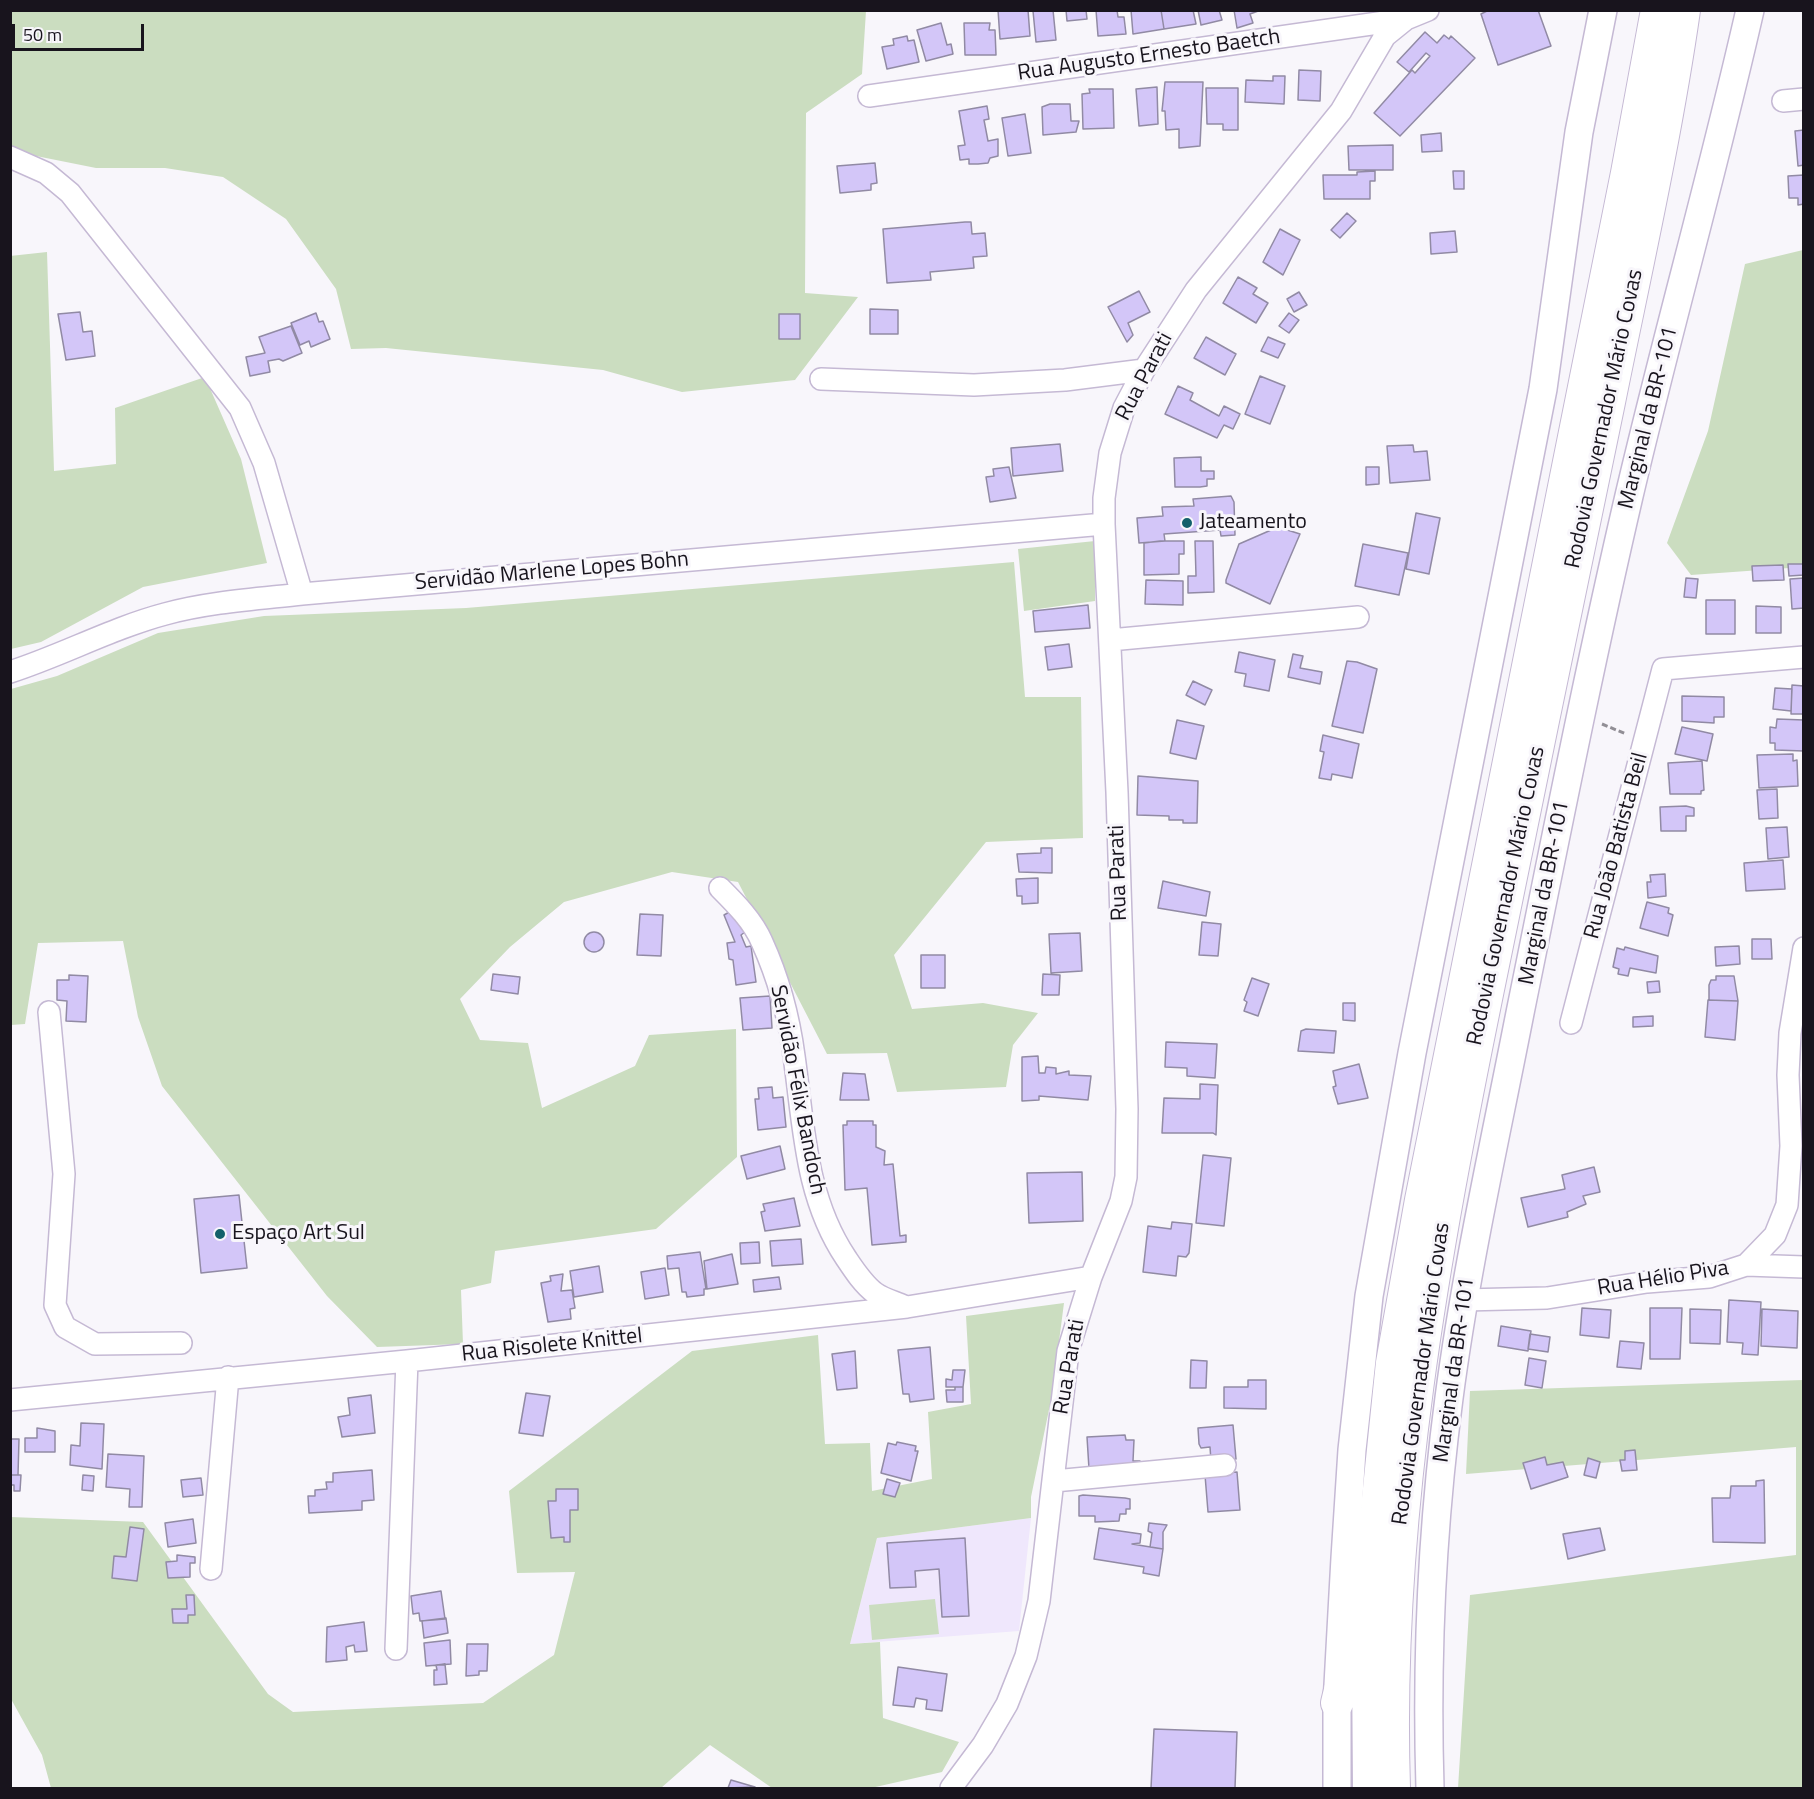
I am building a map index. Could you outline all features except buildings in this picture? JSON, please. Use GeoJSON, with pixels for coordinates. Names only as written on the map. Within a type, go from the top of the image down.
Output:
{"type":"FeatureCollection","features":[{"type":"Feature","properties":{"kind":"highway","name":"Rodovia Governador Mário Covas"},"geometry":{"type":"LineString","coordinates":[[1369,1788],[1368,1656],[1373,1547],[1392,1362],[1634,139],[1657,10]]}},
{"type":"Feature","properties":{"kind":"highway","name":"Rodovia Governador Mário Covas"},"geometry":{"type":"LineString","coordinates":[[1394,1788],[1392,1698],[1395,1610],[1404,1493],[1423,1335],[1462,1117],[1622,338],[1684,10]]}},
{"type":"Feature","properties":{"kind":"highway"},"geometry":{"type":"LineString","coordinates":[[1337,1703],[1373,1547]]}},
{"type":"Feature","properties":{"kind":"main road"},"geometry":{"type":"LineString","coordinates":[[1337,1788],[1337,1703],[1352,1450],[1369,1296],[1412,1053],[1543,389],[1579,132],[1603,10]]}},
{"type":"Feature","properties":{"kind":"main road","name":"Marginal da BR-101"},"geometry":{"type":"LineString","coordinates":[[1430,1788],[1429,1670],[1436,1534],[1448,1403],[1464,1300],[1580,718],[1631,488],[1713,170],[1750,10]]}},
{"type":"Feature","properties":{"kind":"street"},"geometry":{"type":"LineString","coordinates":[[1330,10],[1352,26]]}},
{"type":"Feature","properties":{"kind":"street","name":"Rua Augusto Ernesto Baetch"},"geometry":{"type":"LineString","coordinates":[[869,96],[1406,19],[1428,10]]}},
{"type":"Feature","properties":{"kind":"street","name":"Rua Parati"},"geometry":{"type":"LineString","coordinates":[[951,1788],[983,1745],[1007,1704],[1026,1656],[1039,1601],[1068,1351],[1091,1277],[1121,1201],[1127,1151],[1104,524],[1104,498],[1110,453],[1124,408],[1144,370],[1196,290],[1341,111],[1385,36],[1406,19]]}},
{"type":"Feature","properties":{"kind":"street"},"geometry":{"type":"LineString","coordinates":[[10,157],[46,173],[70,193],[240,408],[264,463],[302,594]]}},
{"type":"Feature","properties":{"kind":"street"},"geometry":{"type":"LineString","coordinates":[[821,379],[974,385],[1065,380],[1144,370]]}},
{"type":"Feature","properties":{"kind":"street","name":"Servidão Marlene Lopes Bohn"},"geometry":{"type":"LineString","coordinates":[[10,672],[167,613],[302,594],[1104,524]]}},
{"type":"Feature","properties":{"kind":"street"},"geometry":{"type":"LineString","coordinates":[[1110,640],[1358,617]]}},
{"type":"Feature","properties":{"kind":"street","name":"Rua João Batista Beil"},"geometry":{"type":"LineString","coordinates":[[1571,1023],[1664,669],[1803,657]]}},
{"type":"Feature","properties":{"kind":"street","name":"Servidão Félix Bandoch"},"geometry":{"type":"LineString","coordinates":[[720,888],[743,912],[761,939],[775,974],[794,1055],[810,1170],[816,1198],[830,1232],[867,1286],[878,1295],[907,1307]]}},
{"type":"Feature","properties":{"kind":"street","name":"Rua Hélio Piva"},"geometry":{"type":"LineString","coordinates":[[1464,1300],[1547,1298],[1647,1282],[1709,1277],[1746,1265],[1775,1235],[1787,1205],[1791,1146],[1788,1075],[1790,1033],[1803,948]]}},
{"type":"Feature","properties":{"kind":"street"},"geometry":{"type":"LineString","coordinates":[[49,1012],[64,1174],[55,1305],[66,1327],[95,1344],[181,1343]]}},
{"type":"Feature","properties":{"kind":"street"},"geometry":{"type":"LineString","coordinates":[[1746,1265],[1803,1267]]}},
{"type":"Feature","properties":{"kind":"street","name":"Rua Risolete Knittel"},"geometry":{"type":"LineString","coordinates":[[10,1400],[228,1377],[407,1362],[907,1307],[1091,1277]]}},
{"type":"Feature","properties":{"kind":"street"},"geometry":{"type":"LineString","coordinates":[[396,1649],[407,1362]]}},
{"type":"Feature","properties":{"kind":"street"},"geometry":{"type":"LineString","coordinates":[[211,1569],[228,1377]]}},
{"type":"Feature","properties":{"kind":"street"},"geometry":{"type":"LineString","coordinates":[[1054,1481],[1225,1465]]}},
{"type":"Feature","properties":{"kind":"path"},"geometry":{"type":"LineString","coordinates":[[1580,718],[1618,729],[1644,745]]}},
{"type":"Feature","properties":{"kind":"shaded area"},"geometry":{"type":"Polygon","coordinates":[[[1031,1518],[1019,1631],[850,1644],[877,1538],[1031,1518]]]}},
{"type":"Feature","properties":{"kind":"green space"},"geometry":{"type":"Polygon","coordinates":[[[11,11],[866,11],[862,74],[806,113],[805,293],[858,297],[795,380],[682,392],[603,370],[386,348],[351,349],[336,289],[286,219],[223,177],[165,168],[96,168],[11,151],[11,11]]]}},
{"type":"Feature","properties":{"kind":"green space"},"geometry":{"type":"Polygon","coordinates":[[[1803,250],[1803,567],[1691,575],[1667,543],[1708,431],[1745,264],[1803,250]]]}},
{"type":"Feature","properties":{"kind":"green space"},"geometry":{"type":"Polygon","coordinates":[[[47,252],[54,471],[116,464],[115,408],[205,377],[241,459],[267,563],[143,587],[41,642],[11,649],[10,256],[47,252]]]}},
{"type":"Feature","properties":{"kind":"green space"},"geometry":{"type":"Polygon","coordinates":[[[1095,541],[1095,601],[1024,611],[1018,549],[1095,541]]]}},
{"type":"Feature","properties":{"kind":"green space"},"geometry":{"type":"Polygon","coordinates":[[[1014,562],[1025,697],[1081,697],[1083,838],[986,842],[894,955],[912,1009],[983,1003],[1038,1013],[1013,1045],[1006,1087],[897,1092],[887,1053],[827,1054],[738,882],[672,872],[564,902],[510,947],[460,999],[480,1040],[528,1043],[542,1108],[635,1066],[649,1035],[736,1029],[737,1157],[656,1229],[495,1251],[491,1283],[461,1290],[463,1344],[377,1347],[327,1296],[162,1086],[138,1017],[123,941],[38,943],[25,1024],[11,1025],[11,689],[57,676],[158,633],[264,616],[466,608],[1014,562]]]}},
{"type":"Feature","properties":{"kind":"green space"},"geometry":{"type":"Polygon","coordinates":[[[1064,1303],[1052,1395],[1031,1497],[1031,1518],[877,1538],[850,1644],[880,1642],[883,1718],[959,1742],[942,1772],[871,1788],[772,1788],[710,1745],[661,1788],[51,1788],[42,1755],[11,1699],[10,1517],[143,1522],[268,1694],[293,1712],[483,1703],[554,1655],[575,1572],[517,1573],[509,1491],[692,1351],[818,1335],[825,1444],[870,1443],[872,1491],[932,1479],[928,1412],[971,1404],[966,1316],[1064,1303]]]}},
{"type":"Feature","properties":{"kind":"green space"},"geometry":{"type":"Polygon","coordinates":[[[1803,1380],[1803,1788],[1458,1788],[1470,1595],[1796,1555],[1796,1447],[1466,1474],[1470,1391],[1803,1380]]]}},
{"type":"Feature","properties":{"kind":"green space"},"geometry":{"type":"Polygon","coordinates":[[[935,1599],[939,1634],[872,1640],[869,1605],[935,1599]]]}},
{"type":"Feature","properties":{"kind":"place","name":"Jateamento"},"geometry":{"type":"Point","coordinates":[1187,523]}},
{"type":"Feature","properties":{"kind":"place","name":"Espaço Art Sul"},"geometry":{"type":"Point","coordinates":[220,1234]}}]}
